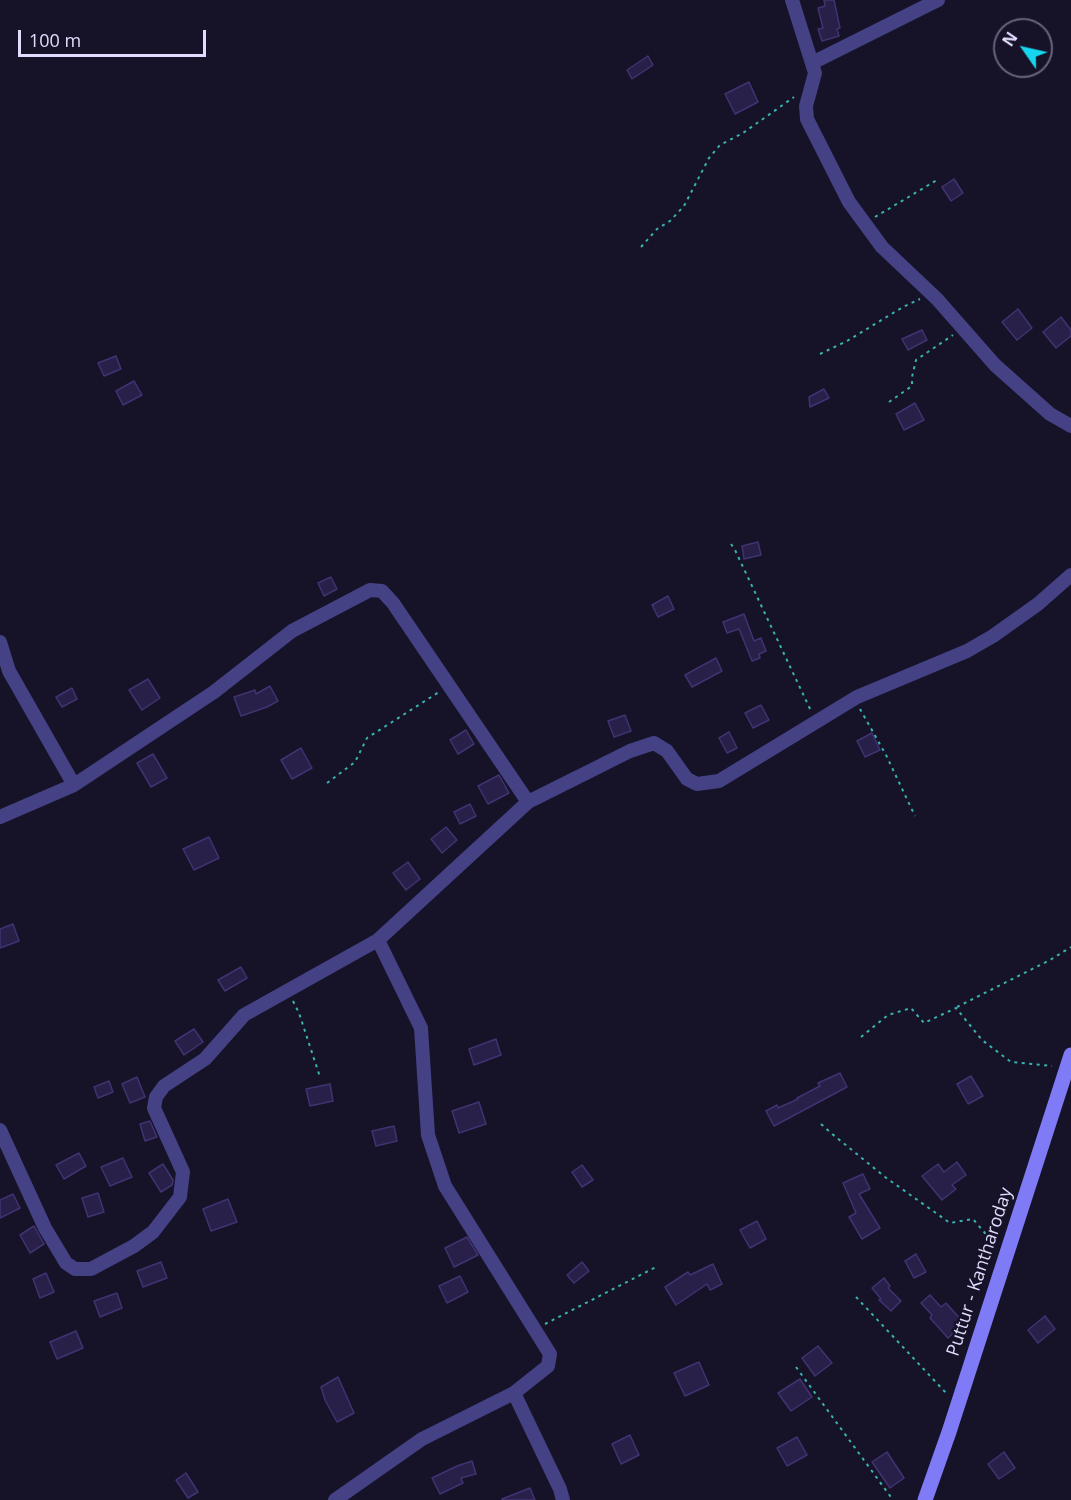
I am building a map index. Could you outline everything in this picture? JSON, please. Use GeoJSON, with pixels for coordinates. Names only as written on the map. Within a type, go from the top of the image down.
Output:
{"type":"FeatureCollection","features":[{"type":"Feature","properties":{"kind":"main road","name":"Puttur - Kantharoday"},"geometry":{"type":"LineString","coordinates":[[925,1500],[1069,1061]]}},
{"type":"Feature","properties":{"kind":"street"},"geometry":{"type":"LineString","coordinates":[[792,0],[815,73],[806,106],[807,119],[849,202],[882,247],[928,291],[995,365],[1050,414],[1071,426]]}},
{"type":"Feature","properties":{"kind":"street"},"geometry":{"type":"LineString","coordinates":[[812,63],[938,0]]}},
{"type":"Feature","properties":{"kind":"street"},"geometry":{"type":"LineString","coordinates":[[0,1130],[45,1228],[66,1263],[75,1269],[91,1269],[134,1246],[153,1232],[180,1197],[183,1172],[154,1108],[156,1097],[164,1086],[206,1059],[244,1015],[378,940],[528,802],[630,751],[654,743],[667,751],[687,778],[697,784],[719,781],[854,698],[967,651],[993,636],[1071,575]]}},
{"type":"Feature","properties":{"kind":"street"},"geometry":{"type":"LineString","coordinates":[[0,817],[74,785],[214,692],[292,631],[370,590],[382,591],[393,603],[528,802]]}},
{"type":"Feature","properties":{"kind":"street"},"geometry":{"type":"LineString","coordinates":[[0,642],[9,671],[74,785]]}},
{"type":"Feature","properties":{"kind":"street"},"geometry":{"type":"LineString","coordinates":[[335,1500],[422,1439],[514,1393],[548,1366],[550,1354],[445,1186],[428,1135],[421,1028],[378,940]]}},
{"type":"Feature","properties":{"kind":"street"},"geometry":{"type":"LineString","coordinates":[[514,1393],[560,1489],[563,1500]]}},
{"type":"Feature","properties":{"kind":"path"},"geometry":{"type":"LineString","coordinates":[[641,247],[657,229],[670,221],[684,206],[709,158],[720,145],[742,133],[811,86]]}},
{"type":"Feature","properties":{"kind":"path"},"geometry":{"type":"LineString","coordinates":[[864,223],[937,180]]}},
{"type":"Feature","properties":{"kind":"path"},"geometry":{"type":"LineString","coordinates":[[820,354],[848,341],[921,298],[928,291]]}},
{"type":"Feature","properties":{"kind":"path"},"geometry":{"type":"LineString","coordinates":[[889,402],[912,386],[916,360],[963,329]]}},
{"type":"Feature","properties":{"kind":"path"},"geometry":{"type":"LineString","coordinates":[[731,544],[816,722]]}},
{"type":"Feature","properties":{"kind":"path"},"geometry":{"type":"LineString","coordinates":[[327,783],[355,762],[367,738],[449,686]]}},
{"type":"Feature","properties":{"kind":"path"},"geometry":{"type":"LineString","coordinates":[[854,698],[886,755],[915,816]]}},
{"type":"Feature","properties":{"kind":"path"},"geometry":{"type":"LineString","coordinates":[[861,1037],[888,1015],[911,1008],[924,1023],[1050,960],[1071,947]]}},
{"type":"Feature","properties":{"kind":"path"},"geometry":{"type":"LineString","coordinates":[[287,991],[299,1013],[320,1077]]}},
{"type":"Feature","properties":{"kind":"path"},"geometry":{"type":"LineString","coordinates":[[956,1008],[982,1040],[1011,1062],[1069,1061]]}},
{"type":"Feature","properties":{"kind":"path"},"geometry":{"type":"LineString","coordinates":[[821,1124],[885,1177],[950,1223],[973,1219],[1005,1257]]}},
{"type":"Feature","properties":{"kind":"path"},"geometry":{"type":"LineString","coordinates":[[535,1329],[658,1266]]}},
{"type":"Feature","properties":{"kind":"path"},"geometry":{"type":"LineString","coordinates":[[856,1297],[957,1405]]}},
{"type":"Feature","properties":{"kind":"path"},"geometry":{"type":"LineString","coordinates":[[796,1366],[893,1500]]}},
{"type":"Feature","properties":{"kind":"building"},"geometry":{"type":"Polygon","coordinates":[[[824,0],[834,0],[840,28],[837,29],[839,36],[822,41],[818,29],[823,28],[818,8],[825,6],[824,0]]]}},
{"type":"Feature","properties":{"kind":"building"},"geometry":{"type":"Polygon","coordinates":[[[648,56],[653,65],[632,79],[627,70],[648,56]]]}},
{"type":"Feature","properties":{"kind":"building"},"geometry":{"type":"Polygon","coordinates":[[[749,82],[758,102],[735,114],[725,94],[749,82]]]}},
{"type":"Feature","properties":{"kind":"building"},"geometry":{"type":"Polygon","coordinates":[[[954,179],[963,193],[951,201],[942,187],[954,179]]]}},
{"type":"Feature","properties":{"kind":"building"},"geometry":{"type":"Polygon","coordinates":[[[1018,309],[1032,328],[1017,340],[1002,322],[1018,309]]]}},
{"type":"Feature","properties":{"kind":"building"},"geometry":{"type":"Polygon","coordinates":[[[1061,317],[1071,330],[1071,336],[1056,348],[1043,332],[1061,317]]]}},
{"type":"Feature","properties":{"kind":"building"},"geometry":{"type":"Polygon","coordinates":[[[922,330],[927,340],[908,350],[902,339],[922,330]]]}},
{"type":"Feature","properties":{"kind":"building"},"geometry":{"type":"Polygon","coordinates":[[[116,356],[121,369],[104,376],[98,363],[116,356]]]}},
{"type":"Feature","properties":{"kind":"building"},"geometry":{"type":"Polygon","coordinates":[[[134,381],[142,395],[123,405],[116,391],[134,381]]]}},
{"type":"Feature","properties":{"kind":"building"},"geometry":{"type":"Polygon","coordinates":[[[824,389],[829,398],[810,407],[809,397],[824,389]]]}},
{"type":"Feature","properties":{"kind":"building"},"geometry":{"type":"Polygon","coordinates":[[[915,403],[924,420],[904,430],[896,414],[915,403]]]}},
{"type":"Feature","properties":{"kind":"building"},"geometry":{"type":"Polygon","coordinates":[[[758,542],[761,555],[744,559],[742,546],[758,542]]]}},
{"type":"Feature","properties":{"kind":"building"},"geometry":{"type":"Polygon","coordinates":[[[331,577],[337,589],[324,596],[318,583],[331,577]]]}},
{"type":"Feature","properties":{"kind":"building"},"geometry":{"type":"Polygon","coordinates":[[[668,596],[674,609],[658,617],[652,605],[668,596]]]}},
{"type":"Feature","properties":{"kind":"building"},"geometry":{"type":"Polygon","coordinates":[[[744,614],[754,641],[761,638],[766,651],[759,654],[760,658],[752,661],[739,629],[727,633],[723,622],[744,614]]]}},
{"type":"Feature","properties":{"kind":"building"},"geometry":{"type":"Polygon","coordinates":[[[716,658],[722,671],[692,687],[685,675],[716,658]]]}},
{"type":"Feature","properties":{"kind":"building"},"geometry":{"type":"Polygon","coordinates":[[[148,679],[160,698],[142,710],[129,690],[148,679]]]}},
{"type":"Feature","properties":{"kind":"building"},"geometry":{"type":"Polygon","coordinates":[[[270,686],[278,701],[241,716],[234,697],[255,690],[256,694],[270,686]]]}},
{"type":"Feature","properties":{"kind":"building"},"geometry":{"type":"Polygon","coordinates":[[[72,688],[77,699],[62,707],[56,697],[72,688]]]}},
{"type":"Feature","properties":{"kind":"building"},"geometry":{"type":"Polygon","coordinates":[[[761,705],[769,720],[753,728],[745,713],[761,705]]]}},
{"type":"Feature","properties":{"kind":"building"},"geometry":{"type":"Polygon","coordinates":[[[625,715],[631,731],[614,737],[608,721],[625,715]]]}},
{"type":"Feature","properties":{"kind":"building"},"geometry":{"type":"Polygon","coordinates":[[[466,730],[474,744],[458,754],[450,740],[466,730]]]}},
{"type":"Feature","properties":{"kind":"building"},"geometry":{"type":"Polygon","coordinates":[[[729,732],[737,748],[727,753],[719,738],[729,732]]]}},
{"type":"Feature","properties":{"kind":"building"},"geometry":{"type":"Polygon","coordinates":[[[872,733],[880,750],[865,757],[857,741],[872,733]]]}},
{"type":"Feature","properties":{"kind":"building"},"geometry":{"type":"Polygon","coordinates":[[[301,748],[312,768],[292,779],[281,760],[301,748]]]}},
{"type":"Feature","properties":{"kind":"building"},"geometry":{"type":"Polygon","coordinates":[[[153,754],[167,778],[151,787],[137,763],[153,754]]]}},
{"type":"Feature","properties":{"kind":"building"},"geometry":{"type":"Polygon","coordinates":[[[499,775],[509,793],[488,804],[478,786],[499,775]]]}},
{"type":"Feature","properties":{"kind":"building"},"geometry":{"type":"Polygon","coordinates":[[[470,804],[476,816],[460,824],[454,812],[470,804]]]}},
{"type":"Feature","properties":{"kind":"building"},"geometry":{"type":"Polygon","coordinates":[[[446,827],[457,840],[442,853],[431,839],[446,827]]]}},
{"type":"Feature","properties":{"kind":"building"},"geometry":{"type":"Polygon","coordinates":[[[209,837],[219,858],[194,870],[183,849],[209,837]]]}},
{"type":"Feature","properties":{"kind":"building"},"geometry":{"type":"Polygon","coordinates":[[[408,862],[420,879],[406,890],[393,873],[408,862]]]}},
{"type":"Feature","properties":{"kind":"building"},"geometry":{"type":"Polygon","coordinates":[[[13,924],[19,941],[0,948],[0,929],[13,924]]]}},
{"type":"Feature","properties":{"kind":"building"},"geometry":{"type":"Polygon","coordinates":[[[241,967],[247,978],[225,991],[218,980],[241,967]]]}},
{"type":"Feature","properties":{"kind":"building"},"geometry":{"type":"Polygon","coordinates":[[[194,1029],[203,1042],[184,1055],[175,1041],[194,1029]]]}},
{"type":"Feature","properties":{"kind":"building"},"geometry":{"type":"Polygon","coordinates":[[[496,1039],[501,1055],[474,1065],[469,1049],[496,1039]]]}},
{"type":"Feature","properties":{"kind":"building"},"geometry":{"type":"Polygon","coordinates":[[[840,1073],[847,1087],[774,1126],[766,1111],[798,1099],[820,1086],[818,1083],[840,1073]]]}},
{"type":"Feature","properties":{"kind":"building"},"geometry":{"type":"Polygon","coordinates":[[[971,1076],[983,1096],[968,1104],[957,1084],[971,1076]]]}},
{"type":"Feature","properties":{"kind":"building"},"geometry":{"type":"Polygon","coordinates":[[[137,1077],[145,1097],[130,1103],[122,1084],[137,1077]]]}},
{"type":"Feature","properties":{"kind":"building"},"geometry":{"type":"Polygon","coordinates":[[[109,1081],[113,1092],[98,1098],[94,1087],[109,1081]]]}},
{"type":"Feature","properties":{"kind":"building"},"geometry":{"type":"Polygon","coordinates":[[[330,1084],[333,1101],[310,1106],[306,1089],[330,1084]]]}},
{"type":"Feature","properties":{"kind":"building"},"geometry":{"type":"Polygon","coordinates":[[[479,1102],[486,1124],[459,1133],[452,1111],[479,1102]]]}},
{"type":"Feature","properties":{"kind":"building"},"geometry":{"type":"Polygon","coordinates":[[[150,1121],[157,1137],[145,1141],[140,1124],[150,1121]]]}},
{"type":"Feature","properties":{"kind":"building"},"geometry":{"type":"Polygon","coordinates":[[[394,1126],[397,1141],[376,1146],[372,1131],[394,1126]]]}},
{"type":"Feature","properties":{"kind":"building"},"geometry":{"type":"Polygon","coordinates":[[[79,1153],[86,1166],[64,1179],[56,1165],[79,1153]]]}},
{"type":"Feature","properties":{"kind":"building"},"geometry":{"type":"Polygon","coordinates":[[[123,1158],[132,1177],[110,1186],[101,1167],[123,1158]]]}},
{"type":"Feature","properties":{"kind":"building"},"geometry":{"type":"Polygon","coordinates":[[[957,1162],[966,1175],[952,1185],[956,1189],[942,1200],[922,1176],[938,1164],[944,1172],[957,1162]]]}},
{"type":"Feature","properties":{"kind":"building"},"geometry":{"type":"Polygon","coordinates":[[[163,1164],[173,1180],[172,1185],[161,1192],[149,1173],[163,1164]]]}},
{"type":"Feature","properties":{"kind":"building"},"geometry":{"type":"Polygon","coordinates":[[[582,1165],[593,1180],[582,1187],[572,1172],[582,1165]]]}},
{"type":"Feature","properties":{"kind":"building"},"geometry":{"type":"Polygon","coordinates":[[[863,1174],[870,1189],[859,1194],[880,1228],[862,1239],[849,1217],[856,1213],[843,1183],[863,1174]]]}},
{"type":"Feature","properties":{"kind":"building"},"geometry":{"type":"Polygon","coordinates":[[[98,1193],[104,1212],[88,1217],[82,1198],[98,1193]]]}},
{"type":"Feature","properties":{"kind":"building"},"geometry":{"type":"Polygon","coordinates":[[[13,1194],[20,1208],[0,1218],[0,1200],[13,1194]]]}},
{"type":"Feature","properties":{"kind":"building"},"geometry":{"type":"Polygon","coordinates":[[[228,1199],[237,1222],[211,1231],[203,1209],[228,1199]]]}},
{"type":"Feature","properties":{"kind":"building"},"geometry":{"type":"Polygon","coordinates":[[[757,1221],[766,1239],[750,1248],[740,1230],[757,1221]]]}},
{"type":"Feature","properties":{"kind":"building"},"geometry":{"type":"Polygon","coordinates":[[[34,1226],[44,1244],[30,1253],[20,1235],[34,1226]]]}},
{"type":"Feature","properties":{"kind":"building"},"geometry":{"type":"Polygon","coordinates":[[[467,1237],[478,1255],[454,1267],[445,1248],[467,1237]]]}},
{"type":"Feature","properties":{"kind":"building"},"geometry":{"type":"Polygon","coordinates":[[[916,1254],[926,1272],[914,1278],[905,1261],[916,1254]]]}},
{"type":"Feature","properties":{"kind":"building"},"geometry":{"type":"Polygon","coordinates":[[[161,1262],[167,1278],[143,1287],[137,1271],[161,1262]]]}},
{"type":"Feature","properties":{"kind":"building"},"geometry":{"type":"Polygon","coordinates":[[[582,1262],[589,1271],[574,1283],[567,1275],[582,1262]]]}},
{"type":"Feature","properties":{"kind":"building"},"geometry":{"type":"Polygon","coordinates":[[[713,1264],[722,1284],[710,1290],[707,1284],[676,1305],[665,1287],[688,1272],[690,1275],[713,1264]]]}},
{"type":"Feature","properties":{"kind":"building"},"geometry":{"type":"Polygon","coordinates":[[[46,1273],[54,1292],[40,1298],[33,1279],[46,1273]]]}},
{"type":"Feature","properties":{"kind":"building"},"geometry":{"type":"Polygon","coordinates":[[[460,1276],[468,1292],[447,1303],[439,1286],[460,1276]]]}},
{"type":"Feature","properties":{"kind":"building"},"geometry":{"type":"Polygon","coordinates":[[[884,1278],[890,1286],[888,1288],[901,1301],[891,1311],[879,1300],[881,1299],[872,1288],[884,1278]]]}},
{"type":"Feature","properties":{"kind":"building"},"geometry":{"type":"Polygon","coordinates":[[[117,1293],[122,1308],[100,1317],[94,1301],[117,1293]]]}},
{"type":"Feature","properties":{"kind":"building"},"geometry":{"type":"Polygon","coordinates":[[[930,1295],[941,1307],[946,1303],[964,1323],[948,1338],[930,1318],[932,1315],[921,1303],[930,1295]]]}},
{"type":"Feature","properties":{"kind":"building"},"geometry":{"type":"Polygon","coordinates":[[[1045,1316],[1055,1329],[1038,1343],[1028,1330],[1045,1316]]]}},
{"type":"Feature","properties":{"kind":"building"},"geometry":{"type":"Polygon","coordinates":[[[76,1331],[83,1348],[57,1359],[50,1342],[76,1331]]]}},
{"type":"Feature","properties":{"kind":"building"},"geometry":{"type":"Polygon","coordinates":[[[818,1346],[832,1363],[815,1376],[802,1358],[818,1346]]]}},
{"type":"Feature","properties":{"kind":"building"},"geometry":{"type":"Polygon","coordinates":[[[699,1362],[709,1385],[685,1396],[674,1373],[699,1362]]]}},
{"type":"Feature","properties":{"kind":"building"},"geometry":{"type":"Polygon","coordinates":[[[338,1377],[354,1413],[337,1422],[321,1387],[338,1377]]]}},
{"type":"Feature","properties":{"kind":"building"},"geometry":{"type":"Polygon","coordinates":[[[800,1379],[812,1397],[791,1411],[778,1393],[800,1379]]]}},
{"type":"Feature","properties":{"kind":"building"},"geometry":{"type":"Polygon","coordinates":[[[630,1435],[639,1455],[621,1464],[612,1444],[630,1435]]]}},
{"type":"Feature","properties":{"kind":"building"},"geometry":{"type":"Polygon","coordinates":[[[797,1437],[807,1455],[787,1466],[777,1448],[797,1437]]]}},
{"type":"Feature","properties":{"kind":"building"},"geometry":{"type":"Polygon","coordinates":[[[887,1452],[904,1478],[890,1488],[872,1462],[887,1452]]]}},
{"type":"Feature","properties":{"kind":"building"},"geometry":{"type":"Polygon","coordinates":[[[1004,1452],[1015,1468],[999,1479],[988,1464],[1004,1452]]]}},
{"type":"Feature","properties":{"kind":"building"},"geometry":{"type":"Polygon","coordinates":[[[472,1461],[476,1474],[461,1478],[463,1483],[440,1494],[432,1478],[472,1461]]]}},
{"type":"Feature","properties":{"kind":"building"},"geometry":{"type":"Polygon","coordinates":[[[186,1473],[198,1492],[188,1498],[176,1480],[186,1473]]]}},
{"type":"Feature","properties":{"kind":"building"},"geometry":{"type":"Polygon","coordinates":[[[530,1488],[535,1500],[502,1500],[502,1499],[530,1488]]]}}]}
